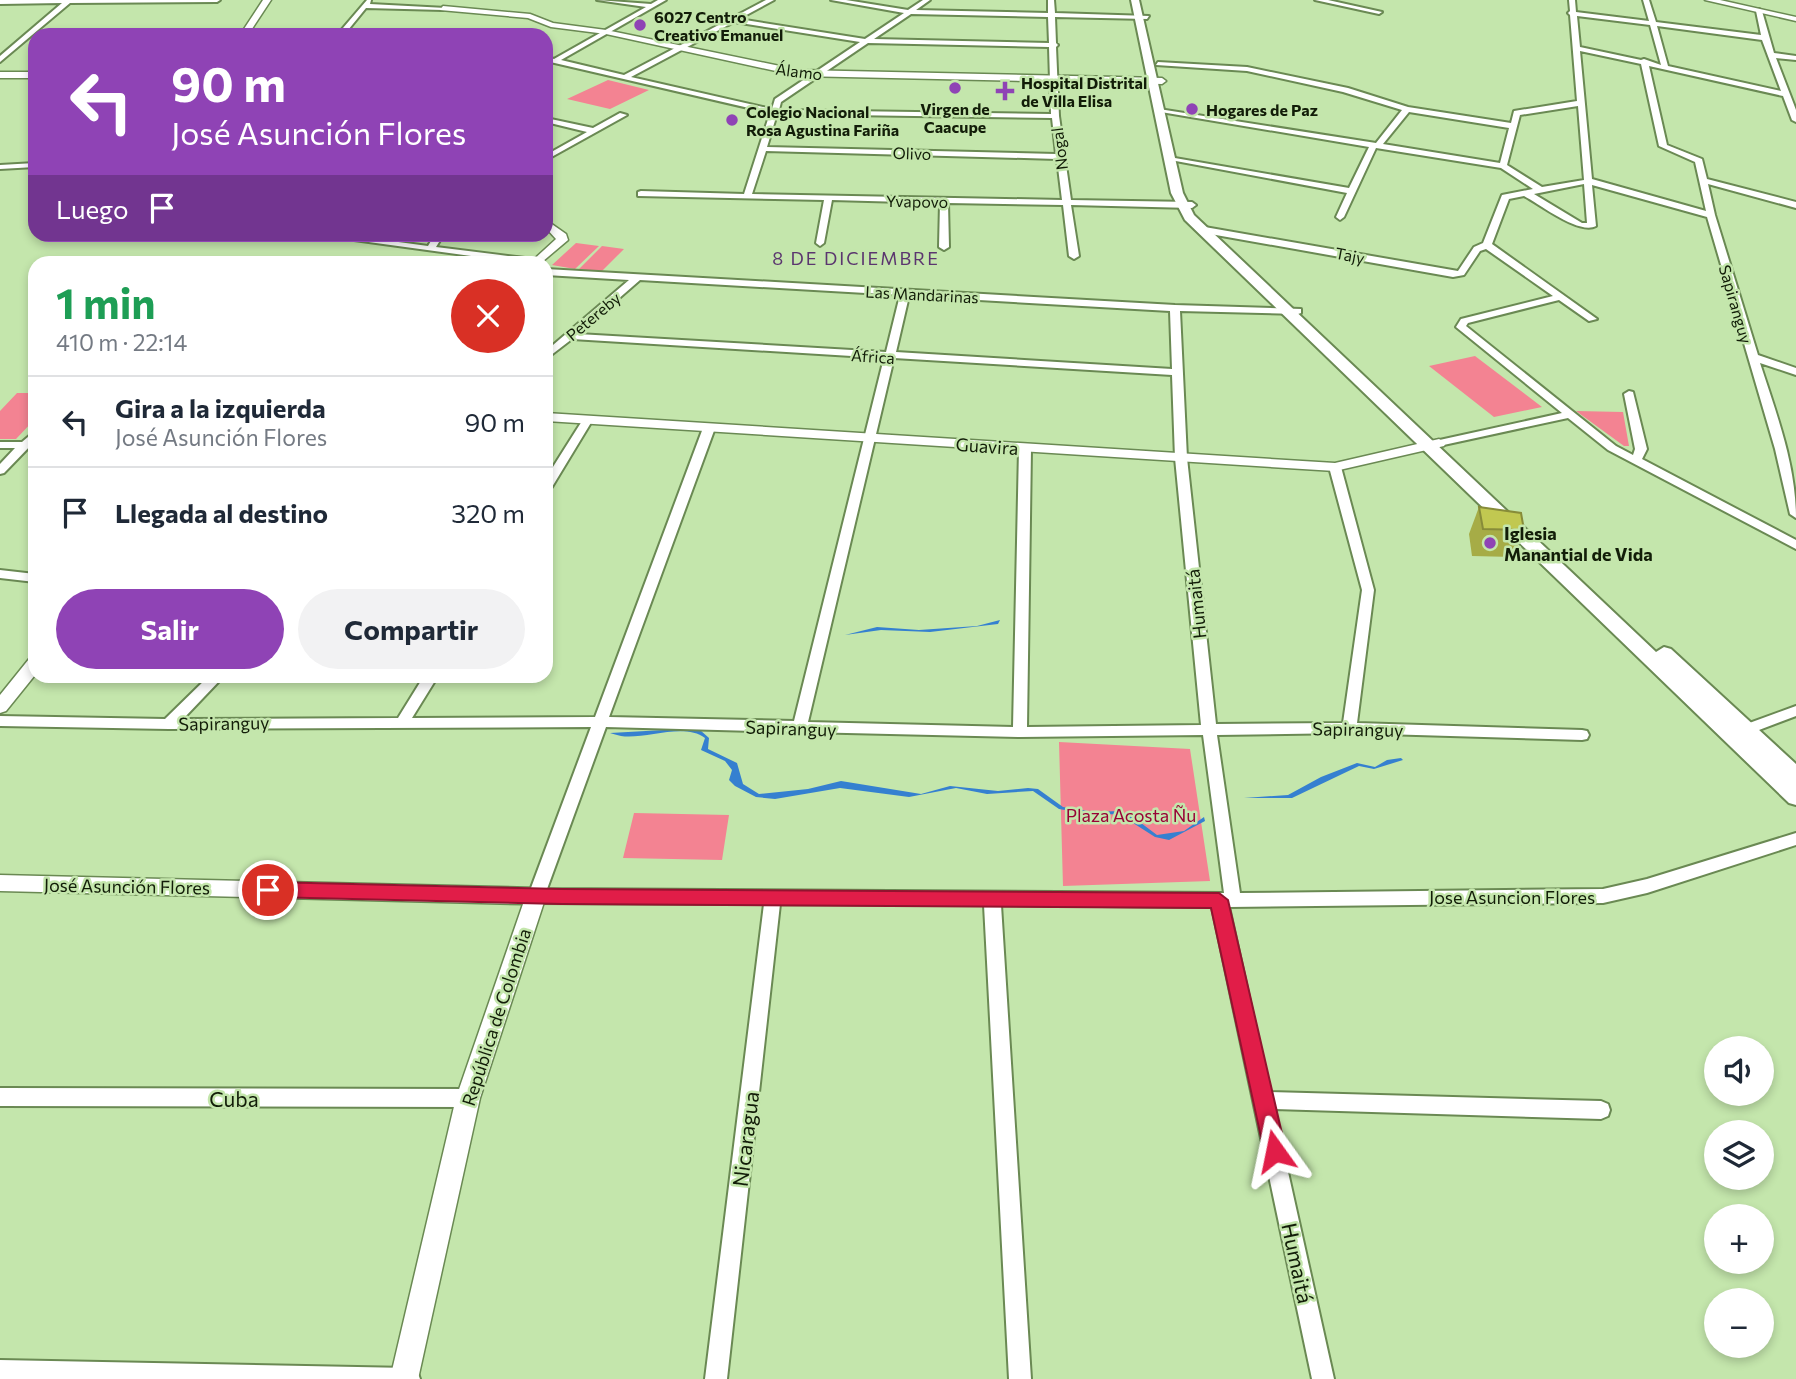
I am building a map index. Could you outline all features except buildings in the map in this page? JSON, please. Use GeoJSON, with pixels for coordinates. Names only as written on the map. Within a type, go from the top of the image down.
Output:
{"type":"FeatureCollection","features":[{"type":"Feature","properties":{"kind":"main road"},"geometry":{"type":"LineString","coordinates":[[1135,0],[1143,16],[1158,64],[1157,81]]}},
{"type":"Feature","properties":{"kind":"main road"},"geometry":{"type":"LineString","coordinates":[[1143,0],[1143,16],[1187,205],[1205,229],[1739,733],[1796,797]]}},
{"type":"Feature","properties":{"kind":"main road"},"geometry":{"type":"LineString","coordinates":[[1739,733],[1796,776]]}},
{"type":"Feature","properties":{"kind":"street"},"geometry":{"type":"LineString","coordinates":[[0,2],[217,0]]}},
{"type":"Feature","properties":{"kind":"street"},"geometry":{"type":"LineString","coordinates":[[249,28],[267,0]]}},
{"type":"Feature","properties":{"kind":"street"},"geometry":{"type":"LineString","coordinates":[[346,28],[367,3],[443,8],[456,0]]}},
{"type":"Feature","properties":{"kind":"street"},"geometry":{"type":"LineString","coordinates":[[600,0],[651,6]]}},
{"type":"Feature","properties":{"kind":"street"},"geometry":{"type":"LineString","coordinates":[[555,61],[663,0]]}},
{"type":"Feature","properties":{"kind":"street"},"geometry":{"type":"LineString","coordinates":[[627,76],[771,0]]}},
{"type":"Feature","properties":{"kind":"street"},"geometry":{"type":"LineString","coordinates":[[834,0],[911,12],[1143,16]]}},
{"type":"Feature","properties":{"kind":"street"},"geometry":{"type":"LineString","coordinates":[[747,197],[779,101],[927,0]]}},
{"type":"Feature","properties":{"kind":"street","name":"Nogal"},"geometry":{"type":"LineString","coordinates":[[1051,0],[1055,45],[1055,116],[1074,256]]}},
{"type":"Feature","properties":{"kind":"street"},"geometry":{"type":"LineString","coordinates":[[1318,0],[1379,12]]}},
{"type":"Feature","properties":{"kind":"street"},"geometry":{"type":"LineString","coordinates":[[1524,192],[1580,225],[1590,227],[1589,181],[1571,13],[1572,0]]}},
{"type":"Feature","properties":{"kind":"street"},"geometry":{"type":"LineString","coordinates":[[1646,0],[1650,23],[1665,66]]}},
{"type":"Feature","properties":{"kind":"street"},"geometry":{"type":"LineString","coordinates":[[1709,0],[1796,19]]}},
{"type":"Feature","properties":{"kind":"street"},"geometry":{"type":"LineString","coordinates":[[37,28],[69,1]]}},
{"type":"Feature","properties":{"kind":"street","name":"Álamo"},"geometry":{"type":"LineString","coordinates":[[443,8],[530,16],[551,25],[606,32],[678,49],[816,75],[1157,81]]}},
{"type":"Feature","properties":{"kind":"street"},"geometry":{"type":"LineString","coordinates":[[1759,11],[1765,38],[1796,120]]}},
{"type":"Feature","properties":{"kind":"street"},"geometry":{"type":"LineString","coordinates":[[1571,13],[1765,38]]}},
{"type":"Feature","properties":{"kind":"street"},"geometry":{"type":"LineString","coordinates":[[732,20],[866,41],[1055,45]]}},
{"type":"Feature","properties":{"kind":"street"},"geometry":{"type":"LineString","coordinates":[[0,60],[28,36]]}},
{"type":"Feature","properties":{"kind":"street"},"geometry":{"type":"LineString","coordinates":[[1576,48],[1785,91],[1796,90]]}},
{"type":"Feature","properties":{"kind":"street"},"geometry":{"type":"LineString","coordinates":[[1772,55],[1796,58]]}},
{"type":"Feature","properties":{"kind":"street"},"geometry":{"type":"LineString","coordinates":[[555,61],[774,112],[1055,116]]}},
{"type":"Feature","properties":{"kind":"street","name":"Sapiranguy"},"geometry":{"type":"LineString","coordinates":[[1644,61],[1663,146],[1697,159],[1752,356],[1782,449],[1796,514]]}},
{"type":"Feature","properties":{"kind":"street"},"geometry":{"type":"LineString","coordinates":[[1158,64],[1247,69],[1333,87],[1407,109],[1514,126]]}},
{"type":"Feature","properties":{"kind":"street"},"geometry":{"type":"LineString","coordinates":[[0,75],[28,75]]}},
{"type":"Feature","properties":{"kind":"street"},"geometry":{"type":"LineString","coordinates":[[1503,166],[1517,113],[1581,103]]}},
{"type":"Feature","properties":{"kind":"street"},"geometry":{"type":"LineString","coordinates":[[1340,218],[1376,146],[1407,109]]}},
{"type":"Feature","properties":{"kind":"street"},"geometry":{"type":"LineString","coordinates":[[1164,112],[1503,166],[1539,189]]}},
{"type":"Feature","properties":{"kind":"street"},"geometry":{"type":"LineString","coordinates":[[553,154],[622,115]]}},
{"type":"Feature","properties":{"kind":"street"},"geometry":{"type":"LineString","coordinates":[[553,122],[594,131]]}},
{"type":"Feature","properties":{"kind":"street","name":"Olivo"},"geometry":{"type":"LineString","coordinates":[[764,149],[1060,157]]}},
{"type":"Feature","properties":{"kind":"street"},"geometry":{"type":"LineString","coordinates":[[1176,160],[1352,191]]}},
{"type":"Feature","properties":{"kind":"street"},"geometry":{"type":"LineString","coordinates":[[0,167],[28,165]]}},
{"type":"Feature","properties":{"kind":"street"},"geometry":{"type":"LineString","coordinates":[[1702,180],[1796,205]]}},
{"type":"Feature","properties":{"kind":"street"},"geometry":{"type":"LineString","coordinates":[[1591,319],[1487,244],[1505,197],[1589,181],[1711,215]]}},
{"type":"Feature","properties":{"kind":"street","name":"Yvapovo"},"geometry":{"type":"LineString","coordinates":[[641,194],[828,200],[1187,205]]}},
{"type":"Feature","properties":{"kind":"street"},"geometry":{"type":"LineString","coordinates":[[820,243],[828,200]]}},
{"type":"Feature","properties":{"kind":"street"},"geometry":{"type":"LineString","coordinates":[[944,202],[944,247]]}},
{"type":"Feature","properties":{"kind":"street"},"geometry":{"type":"LineString","coordinates":[[542,256],[562,240],[562,236],[553,229]]}},
{"type":"Feature","properties":{"kind":"street","name":"Tajy"},"geometry":{"type":"LineString","coordinates":[[1205,229],[1453,274],[1461,273],[1477,249],[1487,244]]}},
{"type":"Feature","properties":{"kind":"street"},"geometry":{"type":"LineString","coordinates":[[376,242],[487,256]]}},
{"type":"Feature","properties":{"kind":"street"},"geometry":{"type":"LineString","coordinates":[[430,249],[435,242]]}},
{"type":"Feature","properties":{"kind":"street","name":"Las Mandarinas"},"geometry":{"type":"LineString","coordinates":[[553,272],[1175,308],[1291,311]]}},
{"type":"Feature","properties":{"kind":"street","name":"Petereby"},"geometry":{"type":"LineString","coordinates":[[553,349],[639,276]]}},
{"type":"Feature","properties":{"kind":"street"},"geometry":{"type":"LineString","coordinates":[[799,729],[905,293]]}},
{"type":"Feature","properties":{"kind":"street"},"geometry":{"type":"LineString","coordinates":[[1560,297],[1461,323],[1568,415],[1612,448],[1796,545]]}},
{"type":"Feature","properties":{"kind":"street","name":"Humaitá"},"geometry":{"type":"LineString","coordinates":[[1175,308],[1181,458],[1226,900],[1264,1100],[1323,1379]]}},
{"type":"Feature","properties":{"kind":"street","name":"África"},"geometry":{"type":"LineString","coordinates":[[569,336],[1178,372]]}},
{"type":"Feature","properties":{"kind":"street"},"geometry":{"type":"LineString","coordinates":[[1752,356],[1796,372]]}},
{"type":"Feature","properties":{"kind":"street"},"geometry":{"type":"LineString","coordinates":[[1629,394],[1642,449],[1636,461]]}},
{"type":"Feature","properties":{"kind":"street"},"geometry":{"type":"LineString","coordinates":[[1432,444],[1568,415]]}},
{"type":"Feature","properties":{"kind":"street","name":"Guavira"},"geometry":{"type":"LineString","coordinates":[[553,418],[1335,467],[1432,444]]}},
{"type":"Feature","properties":{"kind":"street"},"geometry":{"type":"LineString","coordinates":[[553,476],[587,421]]}},
{"type":"Feature","properties":{"kind":"street","name":"República de Colombia"},"geometry":{"type":"LineString","coordinates":[[406,1379],[468,1098],[598,722],[709,428]]}},
{"type":"Feature","properties":{"kind":"street"},"geometry":{"type":"LineString","coordinates":[[0,471],[28,442]]}},
{"type":"Feature","properties":{"kind":"street"},"geometry":{"type":"LineString","coordinates":[[0,445],[25,445]]}},
{"type":"Feature","properties":{"kind":"street"},"geometry":{"type":"LineString","coordinates":[[1020,732],[1025,449]]}},
{"type":"Feature","properties":{"kind":"street"},"geometry":{"type":"LineString","coordinates":[[1782,449],[1796,455]]}},
{"type":"Feature","properties":{"kind":"street"},"geometry":{"type":"LineString","coordinates":[[1335,467],[1368,590],[1349,728]]}},
{"type":"Feature","properties":{"kind":"street"},"geometry":{"type":"LineString","coordinates":[[0,574],[28,577]]}},
{"type":"Feature","properties":{"kind":"street"},"geometry":{"type":"LineString","coordinates":[[0,707],[28,672]]}},
{"type":"Feature","properties":{"kind":"street"},"geometry":{"type":"LineString","coordinates":[[169,724],[210,683]]}},
{"type":"Feature","properties":{"kind":"street"},"geometry":{"type":"LineString","coordinates":[[403,721],[427,683]]}},
{"type":"Feature","properties":{"kind":"street"},"geometry":{"type":"LineString","coordinates":[[1739,733],[1796,711]]}},
{"type":"Feature","properties":{"kind":"street","name":"Sapiranguy"},"geometry":{"type":"LineString","coordinates":[[0,721],[169,724],[598,722],[799,729],[1020,732],[1349,728],[1582,735]]}},
{"type":"Feature","properties":{"kind":"street","name":"Jose Asuncion Flores"},"geometry":{"type":"LineString","coordinates":[[1226,900],[1603,897],[1647,887],[1796,839]]}},
{"type":"Feature","properties":{"kind":"street","name":"José Asunción Flores"},"geometry":{"type":"LineString","coordinates":[[0,883],[536,896],[1226,900]]}},
{"type":"Feature","properties":{"kind":"street","name":"Nicaragua"},"geometry":{"type":"LineString","coordinates":[[716,1379],[773,898]]}},
{"type":"Feature","properties":{"kind":"street"},"geometry":{"type":"LineString","coordinates":[[992,900],[1020,1379]]}},
{"type":"Feature","properties":{"kind":"street","name":"Cuba"},"geometry":{"type":"LineString","coordinates":[[0,1097],[468,1098]]}},
{"type":"Feature","properties":{"kind":"street"},"geometry":{"type":"LineString","coordinates":[[1264,1100],[1601,1110]]}},
{"type":"Feature","properties":{"kind":"street"},"geometry":{"type":"LineString","coordinates":[[0,1371],[406,1379]]}},
{"type":"Feature","properties":{"kind":"green space"},"geometry":{"type":"Polygon","coordinates":[[[608,80],[649,90],[610,109],[567,99],[608,80]]]}},
{"type":"Feature","properties":{"kind":"green space"},"geometry":{"type":"Polygon","coordinates":[[[576,243],[599,246],[575,269],[553,264],[576,243]]]}},
{"type":"Feature","properties":{"kind":"green space"},"geometry":{"type":"Polygon","coordinates":[[[602,246],[624,249],[601,272],[579,269],[602,246]]]}},
{"type":"Feature","properties":{"kind":"green space"},"geometry":{"type":"Polygon","coordinates":[[[1475,356],[1542,407],[1494,417],[1429,366],[1475,356]]]}},
{"type":"Feature","properties":{"kind":"green space"},"geometry":{"type":"Polygon","coordinates":[[[17,393],[28,393],[28,426],[16,439],[0,439],[0,411],[17,393]]]}},
{"type":"Feature","properties":{"kind":"green space"},"geometry":{"type":"Polygon","coordinates":[[[1576,411],[1623,412],[1629,446],[1624,446],[1576,411]]]}},
{"type":"Feature","properties":{"kind":"green space","name":"Plaza Acosta Ñu"},"geometry":{"type":"Polygon","coordinates":[[[1059,742],[1190,749],[1210,881],[1063,886],[1059,742]]]}},
{"type":"Feature","properties":{"kind":"green space"},"geometry":{"type":"Polygon","coordinates":[[[634,813],[729,815],[722,860],[623,858],[634,813]]]}},
{"type":"Feature","properties":{"kind":"water"},"geometry":{"type":"Polygon","coordinates":[[[1000,620],[998,624],[930,632],[881,630],[845,635],[877,627],[919,630],[977,626],[1000,620]]]}},
{"type":"Feature","properties":{"kind":"water"},"geometry":{"type":"Polygon","coordinates":[[[700,730],[709,738],[708,749],[737,763],[743,784],[759,794],[808,789],[841,781],[921,794],[950,786],[998,791],[1028,788],[1038,789],[1063,807],[1094,812],[1119,811],[1133,817],[1157,835],[1184,831],[1204,817],[1205,821],[1169,840],[1155,837],[1119,814],[1094,815],[1059,809],[1033,791],[987,794],[956,788],[909,797],[840,788],[775,799],[756,797],[729,780],[732,770],[725,761],[701,750],[705,738],[696,733],[675,731],[630,737],[610,733],[700,730]]]}},
{"type":"Feature","properties":{"kind":"water"},"geometry":{"type":"Polygon","coordinates":[[[1387,760],[1403,760],[1374,769],[1359,766],[1292,798],[1244,798],[1288,795],[1321,777],[1357,763],[1375,767],[1387,760]]]}},
{"type":"Feature","properties":{"kind":"place","name":"6027 Centro Creativo Emanuel"},"geometry":{"type":"Point","coordinates":[640,25]}},
{"type":"Feature","properties":{"kind":"place","name":"Virgen de Caacupe"},"geometry":{"type":"Point","coordinates":[955,88]}},
{"type":"Feature","properties":{"kind":"place","name":"Hospital Distrital de Villa Elisa"},"geometry":{"type":"Point","coordinates":[1005,91]}},
{"type":"Feature","properties":{"kind":"place","name":"Hogares de Paz"},"geometry":{"type":"Point","coordinates":[1192,109]}},
{"type":"Feature","properties":{"kind":"place","name":"Colegio Nacional Rosa Agustina Fariña"},"geometry":{"type":"Point","coordinates":[732,120]}},
{"type":"Feature","properties":{"kind":"place","name":"Iglesia Manantial de Vida"},"geometry":{"type":"Point","coordinates":[1490,543]}},
{"type":"Feature","properties":{"kind":"district","name":"8 DE DICIEMBRE"},"geometry":{"type":"Point","coordinates":[856,258]}},
{"type":"Feature","properties":{"kind":"route"},"geometry":{"type":"LineString","coordinates":[[268,890],[562,896],[1219,900],[1275,1151]]}}]}
